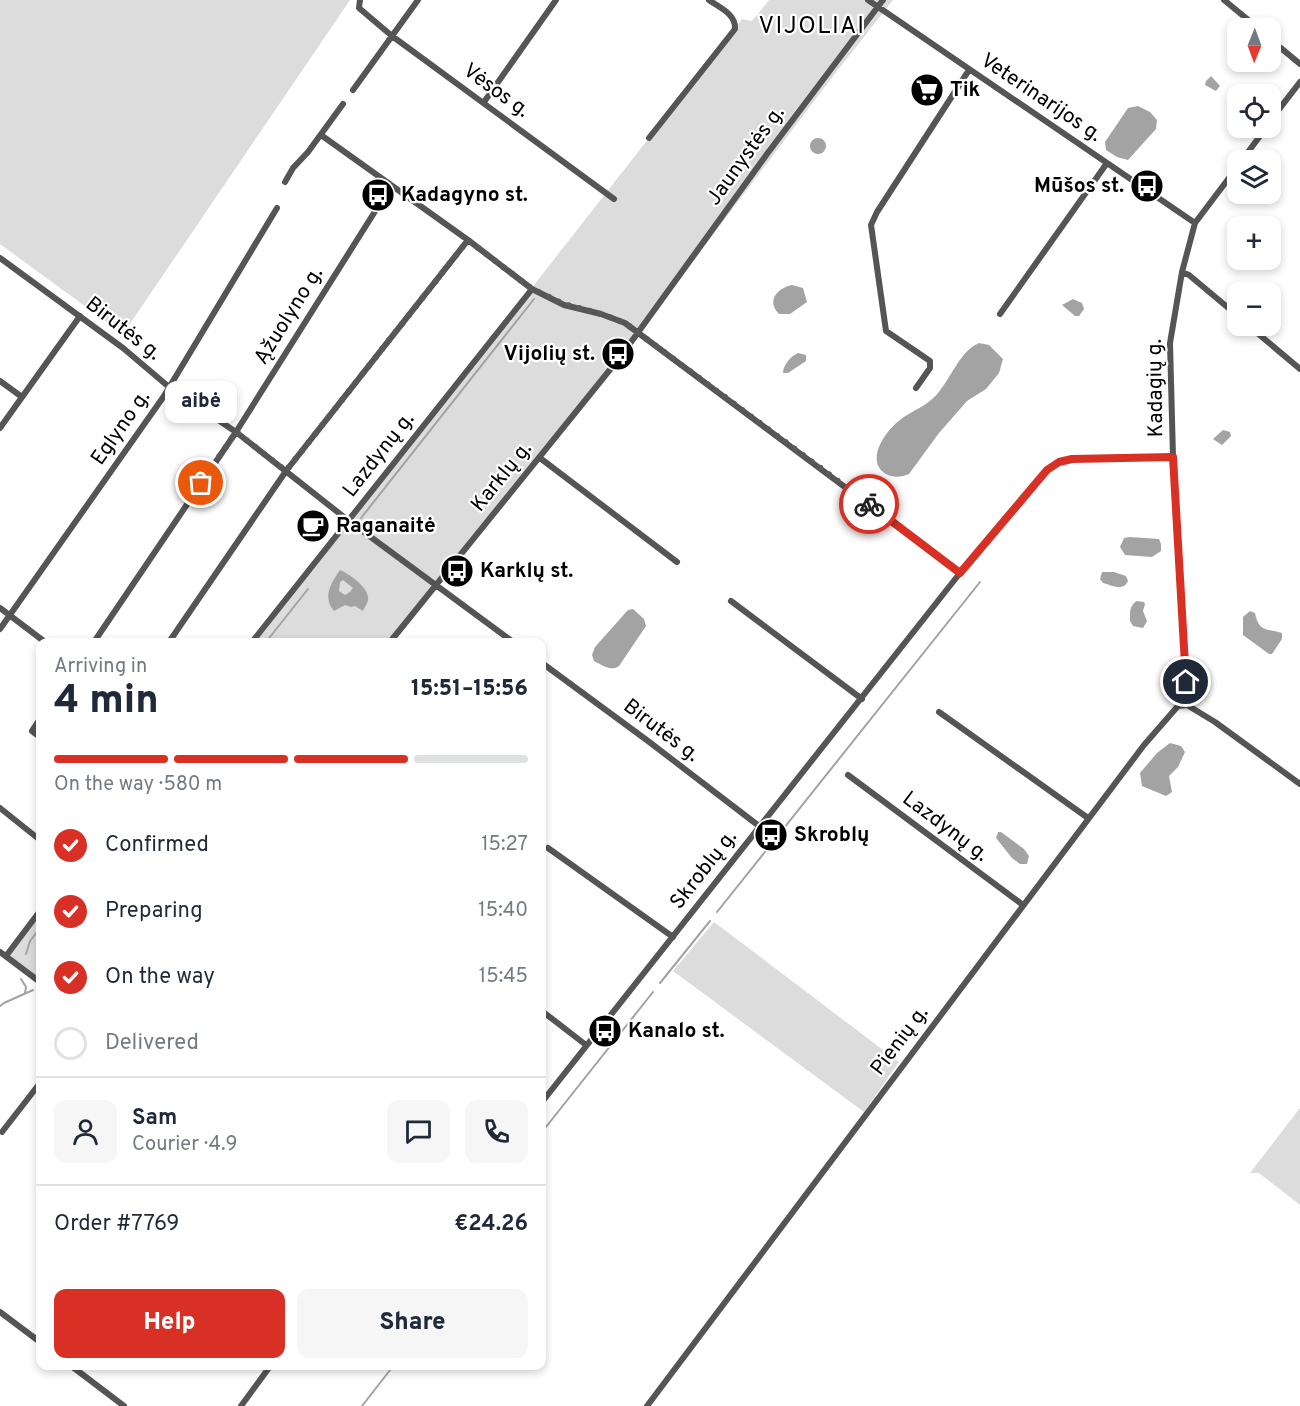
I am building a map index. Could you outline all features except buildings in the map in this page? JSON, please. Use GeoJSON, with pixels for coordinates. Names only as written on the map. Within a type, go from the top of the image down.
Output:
{"type":"FeatureCollection","features":[{"type":"Feature","properties":{"kind":"street","name":"Vėsos g."},"geometry":{"type":"LineString","coordinates":[[360,0],[359,8],[392,36],[614,199]]}},
{"type":"Feature","properties":{"kind":"street"},"geometry":{"type":"LineString","coordinates":[[353,90],[418,0]]}},
{"type":"Feature","properties":{"kind":"street"},"geometry":{"type":"LineString","coordinates":[[484,102],[556,0]]}},
{"type":"Feature","properties":{"kind":"street"},"geometry":{"type":"LineString","coordinates":[[649,138],[735,29],[735,23],[730,15],[709,0]]}},
{"type":"Feature","properties":{"kind":"street","name":"Veterinarijos g."},"geometry":{"type":"LineString","coordinates":[[868,0],[1195,223]]}},
{"type":"Feature","properties":{"kind":"street","name":"Jaunystės g."},"geometry":{"type":"LineString","coordinates":[[638,332],[767,154],[883,0]]}},
{"type":"Feature","properties":{"kind":"street"},"geometry":{"type":"LineString","coordinates":[[1224,0],[1246,18]]}},
{"type":"Feature","properties":{"kind":"street"},"geometry":{"type":"LineString","coordinates":[[1281,48],[1300,64]]}},
{"type":"Feature","properties":{"kind":"street"},"geometry":{"type":"LineString","coordinates":[[916,388],[930,368],[930,361],[886,331],[871,225],[877,212],[969,70]]}},
{"type":"Feature","properties":{"kind":"street"},"geometry":{"type":"LineString","coordinates":[[1281,109],[1299,87]]}},
{"type":"Feature","properties":{"kind":"street"},"geometry":{"type":"LineString","coordinates":[[285,182],[293,168],[343,105]]}},
{"type":"Feature","properties":{"kind":"street"},"geometry":{"type":"LineString","coordinates":[[321,135],[468,240],[532,289],[564,304],[625,323],[960,573]]}},
{"type":"Feature","properties":{"kind":"street"},"geometry":{"type":"LineString","coordinates":[[999,314],[1107,163]]}},
{"type":"Feature","properties":{"kind":"street","name":"Kadagių g."},"geometry":{"type":"LineString","coordinates":[[1187,705],[1173,457],[1170,343],[1182,272],[1195,223],[1227,181]]}},
{"type":"Feature","properties":{"kind":"street","name":"Ąžuolyno g."},"geometry":{"type":"LineString","coordinates":[[97,638],[236,432],[391,186]]}},
{"type":"Feature","properties":{"kind":"street","name":"Eglyno g."},"geometry":{"type":"LineString","coordinates":[[0,629],[169,387],[277,208]]}},
{"type":"Feature","properties":{"kind":"street"},"geometry":{"type":"LineString","coordinates":[[172,638],[286,471],[468,240]]}},
{"type":"Feature","properties":{"kind":"street","name":"Birutės g."},"geometry":{"type":"LineString","coordinates":[[0,258],[123,348],[169,387],[236,432],[349,521],[508,638]]}},
{"type":"Feature","properties":{"kind":"street"},"geometry":{"type":"LineString","coordinates":[[1182,272],[1189,275],[1227,307]]}},
{"type":"Feature","properties":{"kind":"street","name":"Lazdynų g."},"geometry":{"type":"LineString","coordinates":[[255,638],[532,289]]}},
{"type":"Feature","properties":{"kind":"street"},"geometry":{"type":"LineString","coordinates":[[0,429],[80,316]]}},
{"type":"Feature","properties":{"kind":"street","name":"Karklų g."},"geometry":{"type":"LineString","coordinates":[[393,638],[540,458],[638,332]]}},
{"type":"Feature","properties":{"kind":"street"},"geometry":{"type":"LineString","coordinates":[[1261,336],[1300,369]]}},
{"type":"Feature","properties":{"kind":"street"},"geometry":{"type":"LineString","coordinates":[[0,381],[22,397]]}},
{"type":"Feature","properties":{"kind":"street","name":"Skroblų g."},"geometry":{"type":"LineString","coordinates":[[546,1097],[960,573],[1047,470],[1059,462],[1072,459],[1173,457]]}},
{"type":"Feature","properties":{"kind":"street"},"geometry":{"type":"LineString","coordinates":[[540,458],[677,562]]}},
{"type":"Feature","properties":{"kind":"street"},"geometry":{"type":"LineString","coordinates":[[731,601],[862,699]]}},
{"type":"Feature","properties":{"kind":"street"},"geometry":{"type":"LineString","coordinates":[[0,608],[40,638]]}},
{"type":"Feature","properties":{"kind":"street","name":"Birutės g."},"geometry":{"type":"LineString","coordinates":[[546,666],[759,826]]}},
{"type":"Feature","properties":{"kind":"street"},"geometry":{"type":"LineString","coordinates":[[1187,705],[1215,722],[1300,784]]}},
{"type":"Feature","properties":{"kind":"street","name":"Pienių g."},"geometry":{"type":"LineString","coordinates":[[647,1406],[1144,745],[1178,706],[1187,705]]}},
{"type":"Feature","properties":{"kind":"street"},"geometry":{"type":"LineString","coordinates":[[939,712],[1089,818]]}},
{"type":"Feature","properties":{"kind":"street","name":"Lazdynų g."},"geometry":{"type":"LineString","coordinates":[[848,776],[1023,905]]}},
{"type":"Feature","properties":{"kind":"street"},"geometry":{"type":"LineString","coordinates":[[0,808],[36,837]]}},
{"type":"Feature","properties":{"kind":"street"},"geometry":{"type":"LineString","coordinates":[[548,848],[673,937]]}},
{"type":"Feature","properties":{"kind":"street"},"geometry":{"type":"LineString","coordinates":[[36,916],[3,954],[36,979]]}},
{"type":"Feature","properties":{"kind":"street"},"geometry":{"type":"LineString","coordinates":[[546,1014],[586,1045]]}},
{"type":"Feature","properties":{"kind":"street"},"geometry":{"type":"LineString","coordinates":[[2,1132],[36,1088]]}},
{"type":"Feature","properties":{"kind":"street"},"geometry":{"type":"LineString","coordinates":[[0,1312],[36,1339]]}},
{"type":"Feature","properties":{"kind":"street"},"geometry":{"type":"LineString","coordinates":[[77,1370],[124,1406]]}},
{"type":"Feature","properties":{"kind":"street"},"geometry":{"type":"LineString","coordinates":[[241,1406],[267,1370]]}},
{"type":"Feature","properties":{"kind":"shaded area"},"geometry":{"type":"Polygon","coordinates":[[[0,0],[350,0],[123,334],[0,244],[0,0]]]}},
{"type":"Feature","properties":{"kind":"shaded area"},"geometry":{"type":"Polygon","coordinates":[[[769,0],[893,0],[653,314],[393,638],[256,638],[531,294],[534,285],[742,19],[752,21],[769,0]]]}},
{"type":"Feature","properties":{"kind":"shaded area"},"geometry":{"type":"Polygon","coordinates":[[[1211,76],[1220,86],[1216,91],[1205,85],[1211,76]]]}},
{"type":"Feature","properties":{"kind":"shaded area"},"geometry":{"type":"Polygon","coordinates":[[[1138,106],[1150,112],[1157,120],[1156,129],[1128,160],[1117,157],[1106,150],[1105,142],[1128,108],[1138,106]]]}},
{"type":"Feature","properties":{"kind":"shaded area"},"geometry":{"type":"Polygon","coordinates":[[[815,138],[821,138],[826,146],[824,152],[815,154],[810,149],[810,143],[815,138]]]}},
{"type":"Feature","properties":{"kind":"shaded area"},"geometry":{"type":"Polygon","coordinates":[[[792,285],[803,288],[807,302],[790,314],[779,314],[773,300],[778,292],[792,285]]]}},
{"type":"Feature","properties":{"kind":"shaded area"},"geometry":{"type":"Polygon","coordinates":[[[1073,299],[1082,303],[1084,309],[1079,316],[1075,316],[1062,305],[1073,299]]]}},
{"type":"Feature","properties":{"kind":"shaded area"},"geometry":{"type":"Polygon","coordinates":[[[979,343],[989,345],[1003,359],[999,373],[986,389],[967,401],[939,433],[909,474],[898,477],[886,474],[877,461],[879,446],[884,438],[900,420],[933,398],[966,352],[979,343]]]}},
{"type":"Feature","properties":{"kind":"shaded area"},"geometry":{"type":"Polygon","coordinates":[[[798,353],[806,355],[806,361],[788,373],[783,373],[788,361],[798,353]]]}},
{"type":"Feature","properties":{"kind":"shaded area"},"geometry":{"type":"Polygon","coordinates":[[[1223,430],[1230,432],[1231,436],[1222,445],[1213,439],[1223,430]]]}},
{"type":"Feature","properties":{"kind":"shaded area"},"geometry":{"type":"Polygon","coordinates":[[[1124,538],[1159,539],[1161,551],[1152,557],[1125,555],[1120,547],[1124,538]]]}},
{"type":"Feature","properties":{"kind":"shaded area"},"geometry":{"type":"Polygon","coordinates":[[[340,570],[353,577],[367,593],[368,599],[363,611],[355,606],[345,605],[334,611],[330,606],[329,590],[340,570]],[[343,580],[340,582],[339,591],[345,595],[353,588],[343,580]]]}},
{"type":"Feature","properties":{"kind":"shaded area"},"geometry":{"type":"Polygon","coordinates":[[[1102,572],[1114,572],[1126,576],[1128,581],[1120,587],[1103,583],[1100,579],[1102,572]]]}},
{"type":"Feature","properties":{"kind":"shaded area"},"geometry":{"type":"Polygon","coordinates":[[[1137,601],[1145,604],[1143,611],[1147,621],[1143,628],[1133,626],[1130,621],[1131,607],[1137,601]]]}},
{"type":"Feature","properties":{"kind":"shaded area"},"geometry":{"type":"Polygon","coordinates":[[[633,609],[644,619],[646,626],[619,666],[610,668],[594,661],[592,655],[595,647],[628,610],[633,609]]]}},
{"type":"Feature","properties":{"kind":"shaded area"},"geometry":{"type":"Polygon","coordinates":[[[1250,611],[1255,613],[1261,627],[1282,633],[1282,639],[1272,654],[1243,635],[1243,617],[1250,611]]]}},
{"type":"Feature","properties":{"kind":"shaded area"},"geometry":{"type":"Polygon","coordinates":[[[1170,743],[1181,746],[1185,752],[1178,767],[1169,776],[1172,792],[1166,796],[1142,786],[1140,773],[1157,753],[1170,743]]]}},
{"type":"Feature","properties":{"kind":"shaded area"},"geometry":{"type":"Polygon","coordinates":[[[998,832],[1024,849],[1029,856],[1027,864],[1020,864],[1012,858],[996,838],[998,832]]]}},
{"type":"Feature","properties":{"kind":"shaded area"},"geometry":{"type":"Polygon","coordinates":[[[36,916],[36,979],[6,956],[36,916]]]}},
{"type":"Feature","properties":{"kind":"shaded area"},"geometry":{"type":"Polygon","coordinates":[[[714,922],[899,1062],[864,1112],[673,971],[714,922]]]}},
{"type":"Feature","properties":{"kind":"shaded area"},"geometry":{"type":"Polygon","coordinates":[[[1300,1108],[1300,1205],[1259,1173],[1250,1173],[1300,1108]]]}},
{"type":"Feature","properties":{"kind":"waterway"},"geometry":{"type":"LineString","coordinates":[[361,518],[534,299]]}},
{"type":"Feature","properties":{"kind":"waterway"},"geometry":{"type":"LineString","coordinates":[[717,912],[980,582]]}},
{"type":"Feature","properties":{"kind":"waterway"},"geometry":{"type":"LineString","coordinates":[[269,638],[308,589]]}},
{"type":"Feature","properties":{"kind":"waterway"},"geometry":{"type":"LineString","coordinates":[[660,983],[710,921]]}},
{"type":"Feature","properties":{"kind":"waterway"},"geometry":{"type":"LineString","coordinates":[[26,954],[30,941],[36,933]]}},
{"type":"Feature","properties":{"kind":"waterway"},"geometry":{"type":"LineString","coordinates":[[21,979],[26,987],[25,993]]}},
{"type":"Feature","properties":{"kind":"waterway"},"geometry":{"type":"LineString","coordinates":[[0,1006],[33,990]]}},
{"type":"Feature","properties":{"kind":"waterway"},"geometry":{"type":"LineString","coordinates":[[546,1127],[653,992]]}},
{"type":"Feature","properties":{"kind":"waterway"},"geometry":{"type":"LineString","coordinates":[[362,1406],[390,1370]]}},
{"type":"Feature","properties":{"kind":"way so far"},"geometry":{"type":"LineString","coordinates":[[201,483],[236,432],[286,471],[468,240],[532,289],[564,304],[625,323],[756,423],[869,504]]}},
{"type":"Feature","properties":{"kind":"place","name":"Tik"},"geometry":{"type":"Point","coordinates":[927,90]}},
{"type":"Feature","properties":{"kind":"place","name":"Mūšos st."},"geometry":{"type":"Point","coordinates":[1147,186]}},
{"type":"Feature","properties":{"kind":"place","name":"Kadagyno st."},"geometry":{"type":"Point","coordinates":[378,195]}},
{"type":"Feature","properties":{"kind":"place","name":"Vijolių st."},"geometry":{"type":"Point","coordinates":[618,354]}},
{"type":"Feature","properties":{"kind":"place","name":"aibė"},"geometry":{"type":"Point","coordinates":[201,483]}},
{"type":"Feature","properties":{"kind":"place","name":"Raganaitė"},"geometry":{"type":"Point","coordinates":[313,526]}},
{"type":"Feature","properties":{"kind":"place","name":"Karklų st."},"geometry":{"type":"Point","coordinates":[457,571]}},
{"type":"Feature","properties":{"kind":"place","name":"Skroblų"},"geometry":{"type":"Point","coordinates":[771,835]}},
{"type":"Feature","properties":{"kind":"place","name":"Kanalo st."},"geometry":{"type":"Point","coordinates":[605,1031]}},
{"type":"Feature","properties":{"kind":"district","name":"VIJOLIAI"},"geometry":{"type":"Point","coordinates":[812,27]}},
{"type":"Feature","properties":{"kind":"route"},"geometry":{"type":"LineString","coordinates":[[869,504],[960,573],[1047,470],[1059,462],[1072,459],[1173,457],[1186,682]]}}]}
